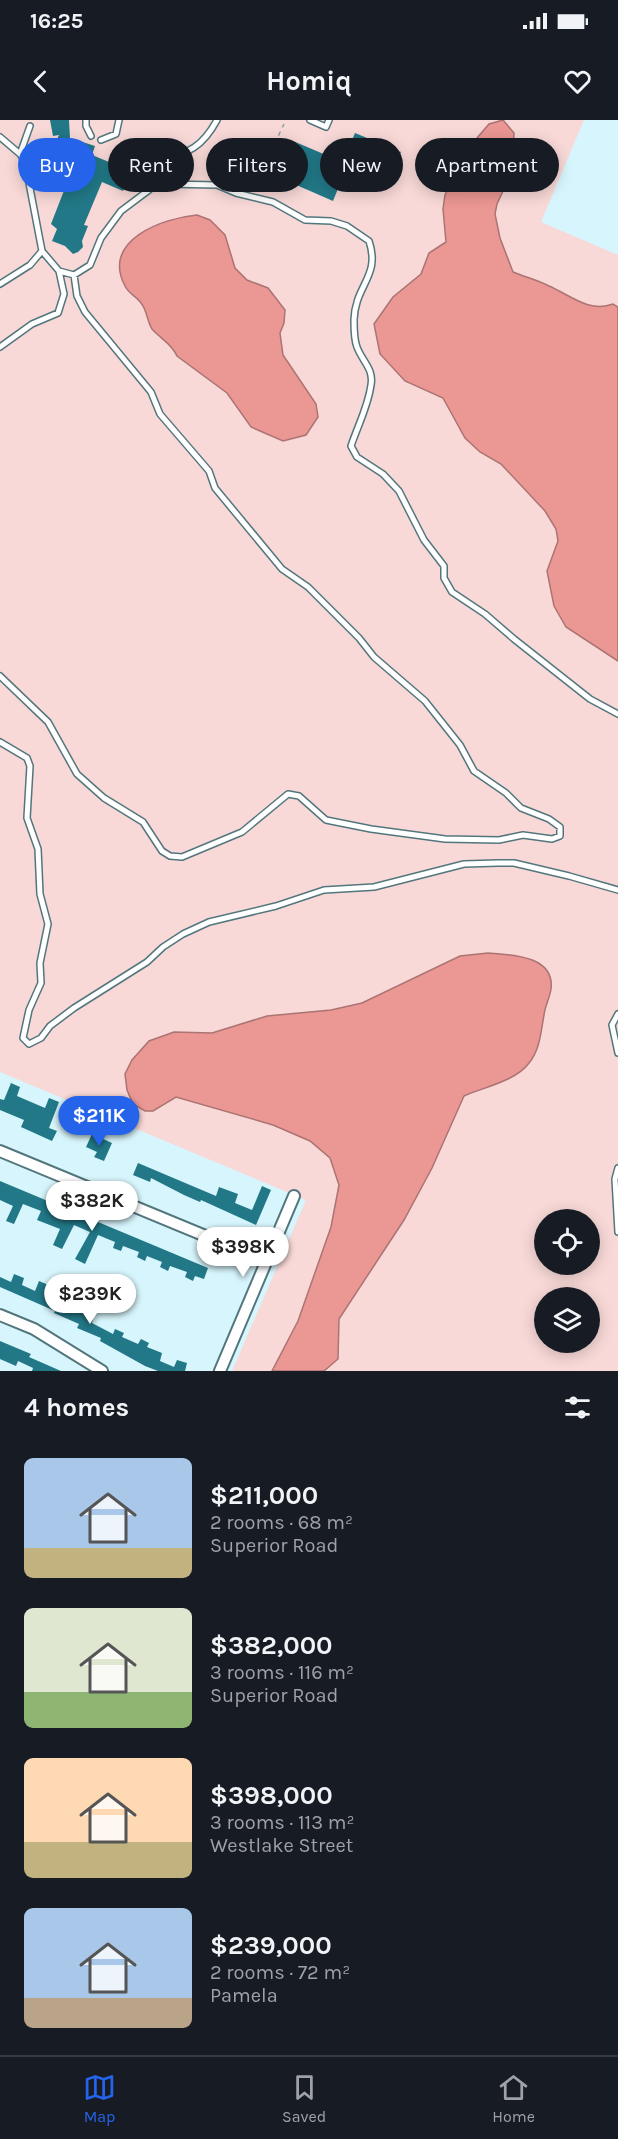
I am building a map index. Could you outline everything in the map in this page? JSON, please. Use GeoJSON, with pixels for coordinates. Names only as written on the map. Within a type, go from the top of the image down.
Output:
{"type":"FeatureCollection","features":[{"type":"Feature","properties":{"kind":"street"},"geometry":{"type":"LineString","coordinates":[[0,1151],[266,1262]]}},
{"type":"Feature","properties":{"kind":"street"},"geometry":{"type":"LineString","coordinates":[[220,1371],[294,1196]]}},
{"type":"Feature","properties":{"kind":"street"},"geometry":{"type":"LineString","coordinates":[[0,1315],[34,1329],[102,1371]]}},
{"type":"Feature","properties":{"kind":"lane"},"geometry":{"type":"LineString","coordinates":[[86,120],[91,136]]}},
{"type":"Feature","properties":{"kind":"lane"},"geometry":{"type":"LineString","coordinates":[[101,140],[112,138],[116,134],[119,120]]}},
{"type":"Feature","properties":{"kind":"lane"},"geometry":{"type":"LineString","coordinates":[[194,149],[206,137],[217,120]]}},
{"type":"Feature","properties":{"kind":"lane"},"geometry":{"type":"LineString","coordinates":[[310,120],[326,127],[329,120]]}},
{"type":"Feature","properties":{"kind":"lane"},"geometry":{"type":"LineString","coordinates":[[26,138],[30,126]]}},
{"type":"Feature","properties":{"kind":"lane"},"geometry":{"type":"LineString","coordinates":[[0,136],[18,152]]}},
{"type":"Feature","properties":{"kind":"lane"},"geometry":{"type":"LineString","coordinates":[[194,185],[217,185],[236,193],[273,202],[305,219],[331,221],[347,226],[369,241],[373,266],[359,292],[354,319],[357,347],[371,371],[372,383],[364,415],[351,446],[357,457],[383,474],[399,491],[424,540],[444,566],[444,578],[452,592],[485,614],[590,699],[618,714]]}},
{"type":"Feature","properties":{"kind":"lane"},"geometry":{"type":"LineString","coordinates":[[0,347],[32,324],[58,313],[64,294],[59,272],[42,251],[31,192]]}},
{"type":"Feature","properties":{"kind":"lane"},"geometry":{"type":"LineString","coordinates":[[59,272],[74,276],[90,265],[101,238],[121,211],[146,192]]}},
{"type":"Feature","properties":{"kind":"lane"},"geometry":{"type":"LineString","coordinates":[[0,284],[30,265],[42,251]]}},
{"type":"Feature","properties":{"kind":"lane"},"geometry":{"type":"LineString","coordinates":[[0,676],[48,722],[82,780],[104,798],[143,822],[162,851],[170,856],[182,857],[242,832],[280,798],[288,794],[299,796],[326,820],[371,829],[445,838],[499,840],[523,835],[552,838],[560,836],[560,827],[549,819],[521,808],[506,793],[474,771],[460,745],[425,701],[374,657],[359,638],[308,588],[282,569],[215,488],[209,471],[160,414],[151,392],[85,312],[77,296],[74,276]]}},
{"type":"Feature","properties":{"kind":"lane"},"geometry":{"type":"LineString","coordinates":[[0,742],[27,758],[30,766],[27,818],[38,849],[40,894],[48,924],[40,963],[41,983],[29,1010],[23,1038],[29,1044],[41,1038],[50,1026],[74,1008],[147,962],[163,947],[183,934],[208,922],[276,906],[324,890],[374,887],[464,864],[498,862],[513,863],[618,890]]}},
{"type":"Feature","properties":{"kind":"lane"},"geometry":{"type":"LineString","coordinates":[[618,1014],[612,1025],[618,1053]]}},
{"type":"Feature","properties":{"kind":"lane"},"geometry":{"type":"LineString","coordinates":[[618,1168],[615,1179],[618,1232]]}},
{"type":"Feature","properties":{"kind":"path"},"geometry":{"type":"LineString","coordinates":[[277,138],[284,124]]}},
{"type":"Feature","properties":{"kind":"shaded area"},"geometry":{"type":"Polygon","coordinates":[[[0,120],[584,120],[559,179],[559,138],[415,138],[415,192],[554,192],[541,222],[618,255],[618,1371],[232,1371],[306,1200],[0,1072],[0,120]]]}},
{"type":"Feature","properties":{"kind":"shaded area"},"geometry":{"type":"Polygon","coordinates":[[[503,120],[514,133],[514,138],[477,138],[489,124],[503,120]]]}},
{"type":"Feature","properties":{"kind":"shaded area"},"geometry":{"type":"Polygon","coordinates":[[[446,192],[503,192],[495,214],[500,238],[513,272],[545,284],[588,305],[613,304],[618,307],[618,661],[566,627],[554,606],[547,571],[558,541],[556,529],[545,511],[501,464],[480,452],[465,438],[443,398],[405,381],[380,354],[374,324],[393,297],[421,274],[429,253],[446,242],[443,209],[446,192]]]}},
{"type":"Feature","properties":{"kind":"shaded area"},"geometry":{"type":"Polygon","coordinates":[[[197,215],[210,220],[225,235],[235,268],[247,280],[268,288],[285,310],[280,333],[283,355],[316,404],[318,417],[306,435],[283,441],[251,427],[227,393],[177,356],[152,329],[143,306],[125,286],[120,270],[121,256],[128,244],[139,234],[153,227],[168,221],[197,215]]]}},
{"type":"Feature","properties":{"kind":"shaded area"},"geometry":{"type":"Polygon","coordinates":[[[488,953],[519,956],[539,963],[546,969],[550,978],[551,989],[540,1040],[533,1058],[516,1074],[464,1096],[432,1168],[404,1220],[339,1319],[338,1359],[324,1371],[272,1371],[298,1321],[331,1227],[339,1185],[330,1158],[310,1141],[273,1125],[176,1097],[153,1111],[145,1111],[133,1104],[127,1090],[125,1074],[132,1060],[149,1041],[174,1032],[212,1033],[267,1016],[331,1010],[362,1003],[460,956],[488,953]]]}},
{"type":"Feature","properties":{"kind":"building"},"geometry":{"type":"Polygon","coordinates":[[[50,120],[69,120],[70,138],[53,136],[50,120]]]}},
{"type":"Feature","properties":{"kind":"building"},"geometry":{"type":"Polygon","coordinates":[[[355,133],[367,138],[353,138],[355,133]]]}},
{"type":"Feature","properties":{"kind":"building"},"geometry":{"type":"Polygon","coordinates":[[[308,147],[320,152],[320,192],[337,192],[333,201],[308,190],[308,147]]]}},
{"type":"Feature","properties":{"kind":"building"},"geometry":{"type":"Polygon","coordinates":[[[96,157],[108,162],[108,185],[102,182],[84,225],[88,226],[82,241],[83,247],[73,254],[65,246],[52,241],[57,229],[51,224],[63,192],[96,192],[96,157]]]}},
{"type":"Feature","properties":{"kind":"building"},"geometry":{"type":"Polygon","coordinates":[[[11,1083],[20,1087],[17,1096],[45,1108],[49,1098],[59,1102],[49,1128],[57,1131],[52,1141],[21,1127],[24,1120],[0,1110],[0,1099],[4,1100],[11,1083]]]}},
{"type":"Feature","properties":{"kind":"building"},"geometry":{"type":"Polygon","coordinates":[[[92,1134],[112,1143],[104,1161],[94,1157],[97,1152],[86,1147],[92,1134]]]}},
{"type":"Feature","properties":{"kind":"building"},"geometry":{"type":"Polygon","coordinates":[[[138,1163],[216,1196],[219,1187],[238,1194],[235,1203],[252,1210],[262,1186],[271,1190],[256,1225],[201,1200],[200,1202],[184,1195],[151,1178],[150,1182],[133,1175],[138,1163]]]}},
{"type":"Feature","properties":{"kind":"building"},"geometry":{"type":"Polygon","coordinates":[[[0,1181],[208,1268],[204,1279],[195,1276],[193,1281],[185,1277],[187,1272],[170,1266],[168,1271],[160,1267],[162,1262],[147,1256],[145,1261],[137,1257],[139,1252],[123,1246],[121,1251],[113,1248],[115,1242],[98,1235],[85,1264],[75,1259],[90,1232],[74,1225],[62,1249],[53,1245],[60,1229],[37,1220],[41,1211],[23,1204],[14,1224],[6,1221],[13,1206],[0,1200],[0,1181]]]}},
{"type":"Feature","properties":{"kind":"building"},"geometry":{"type":"Polygon","coordinates":[[[14,1274],[24,1278],[22,1285],[35,1291],[39,1281],[58,1289],[56,1295],[71,1301],[69,1309],[94,1316],[92,1323],[113,1334],[115,1329],[124,1333],[122,1337],[138,1344],[141,1339],[149,1343],[147,1347],[162,1353],[160,1361],[174,1367],[177,1360],[187,1363],[185,1371],[158,1371],[145,1366],[100,1341],[101,1338],[77,1328],[79,1324],[0,1287],[0,1277],[11,1282],[14,1274]]]}},
{"type":"Feature","properties":{"kind":"building"},"geometry":{"type":"Polygon","coordinates":[[[0,1341],[31,1354],[29,1357],[61,1371],[32,1371],[33,1368],[18,1361],[16,1366],[0,1359],[0,1341]]]}}]}
